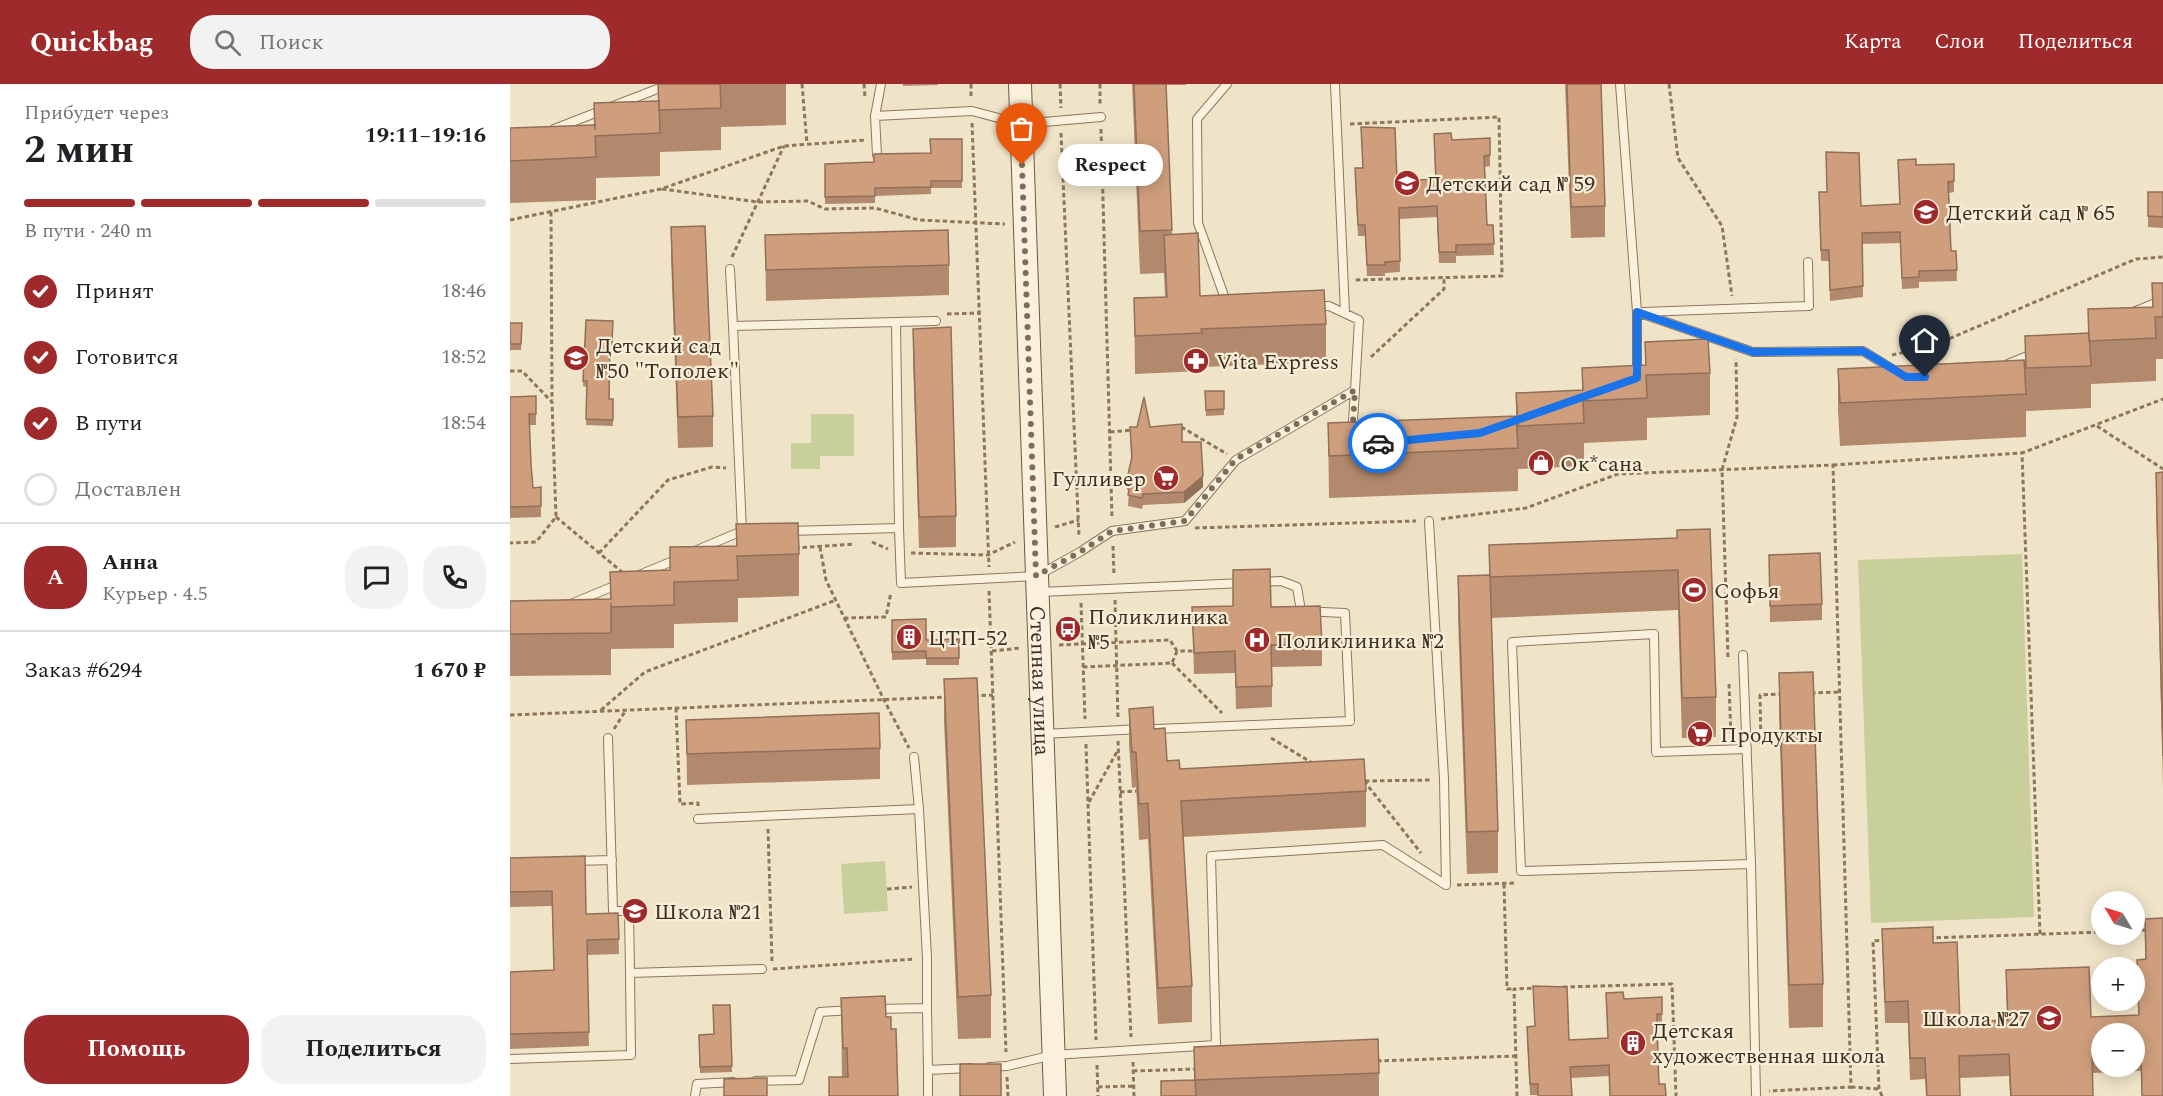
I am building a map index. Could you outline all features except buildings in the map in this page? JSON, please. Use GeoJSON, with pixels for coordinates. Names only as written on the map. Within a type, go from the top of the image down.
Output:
{"type":"FeatureCollection","features":[{"type":"Feature","properties":{"kind":"street","name":"Степная улица"},"geometry":{"type":"LineString","coordinates":[[1020,84],[1054,1096]]}},
{"type":"Feature","properties":{"kind":"lane"},"geometry":{"type":"LineString","coordinates":[[542,134],[670,84]]}},
{"type":"Feature","properties":{"kind":"lane"},"geometry":{"type":"LineString","coordinates":[[877,155],[875,116],[881,84]]}},
{"type":"Feature","properties":{"kind":"lane"},"geometry":{"type":"LineString","coordinates":[[1227,84],[1197,119],[1198,223],[1229,308],[1240,308]]}},
{"type":"Feature","properties":{"kind":"lane"},"geometry":{"type":"LineString","coordinates":[[1335,84],[1345,313]]}},
{"type":"Feature","properties":{"kind":"lane"},"geometry":{"type":"LineString","coordinates":[[1620,84],[1637,312],[1637,378],[1626,381]]}},
{"type":"Feature","properties":{"kind":"lane"},"geometry":{"type":"LineString","coordinates":[[875,116],[972,111],[1021,124],[1101,117]]}},
{"type":"Feature","properties":{"kind":"lane"},"geometry":{"type":"LineString","coordinates":[[1637,312],[1809,306],[1808,262]]}},
{"type":"Feature","properties":{"kind":"lane"},"geometry":{"type":"LineString","coordinates":[[730,269],[742,531]]}},
{"type":"Feature","properties":{"kind":"lane"},"geometry":{"type":"LineString","coordinates":[[2131,313],[2163,300]]}},
{"type":"Feature","properties":{"kind":"lane"},"geometry":{"type":"LineString","coordinates":[[1307,306],[1329,306],[1359,320],[1353,421],[1366,436]]}},
{"type":"Feature","properties":{"kind":"lane"},"geometry":{"type":"LineString","coordinates":[[1637,312],[1753,352],[1863,351],[1906,377]]}},
{"type":"Feature","properties":{"kind":"lane"},"geometry":{"type":"LineString","coordinates":[[733,326],[936,321]]}},
{"type":"Feature","properties":{"kind":"lane"},"geometry":{"type":"LineString","coordinates":[[896,322],[901,583],[1281,581],[1297,587],[1300,611],[1346,613],[1350,721],[1042,734]]}},
{"type":"Feature","properties":{"kind":"lane"},"geometry":{"type":"LineString","coordinates":[[2003,367],[2045,349]]}},
{"type":"Feature","properties":{"kind":"lane"},"geometry":{"type":"LineString","coordinates":[[1037,584],[1112,531],[1185,521],[1236,459],[1355,390]]}},
{"type":"Feature","properties":{"kind":"lane"},"geometry":{"type":"LineString","coordinates":[[1429,520],[1444,779],[1446,885]]}},
{"type":"Feature","properties":{"kind":"lane"},"geometry":{"type":"LineString","coordinates":[[775,531],[899,528]]}},
{"type":"Feature","properties":{"kind":"lane"},"geometry":{"type":"LineString","coordinates":[[562,608],[742,531],[753,531]]}},
{"type":"Feature","properties":{"kind":"lane"},"geometry":{"type":"LineString","coordinates":[[1747,749],[1656,752],[1654,634],[1512,642],[1521,871],[1751,864]]}},
{"type":"Feature","properties":{"kind":"lane"},"geometry":{"type":"LineString","coordinates":[[1743,655],[1751,864],[1756,1096]]}},
{"type":"Feature","properties":{"kind":"lane"},"geometry":{"type":"LineString","coordinates":[[510,1059],[631,1055],[629,911],[613,911],[608,738]]}},
{"type":"Feature","properties":{"kind":"lane"},"geometry":{"type":"LineString","coordinates":[[914,757],[927,958],[928,1096]]}},
{"type":"Feature","properties":{"kind":"lane"},"geometry":{"type":"LineString","coordinates":[[698,819],[919,809]]}},
{"type":"Feature","properties":{"kind":"lane"},"geometry":{"type":"LineString","coordinates":[[928,1070],[1007,1066],[1053,1055],[1216,1046],[1211,856],[1383,845],[1446,885]]}},
{"type":"Feature","properties":{"kind":"lane"},"geometry":{"type":"LineString","coordinates":[[567,861],[612,860]]}},
{"type":"Feature","properties":{"kind":"lane"},"geometry":{"type":"LineString","coordinates":[[630,973],[762,969]]}},
{"type":"Feature","properties":{"kind":"lane"},"geometry":{"type":"LineString","coordinates":[[868,1010],[927,1008]]}},
{"type":"Feature","properties":{"kind":"lane"},"geometry":{"type":"LineString","coordinates":[[750,1082],[799,1080],[820,1012],[856,1010]]}},
{"type":"Feature","properties":{"kind":"lane"},"geometry":{"type":"LineString","coordinates":[[695,1096],[697,1083],[740,1082]]}},
{"type":"Feature","properties":{"kind":"path"},"geometry":{"type":"LineString","coordinates":[[802,84],[807,144]]}},
{"type":"Feature","properties":{"kind":"path"},"geometry":{"type":"LineString","coordinates":[[1669,84],[1678,158],[1722,226],[1733,309]]}},
{"type":"Feature","properties":{"kind":"path"},"geometry":{"type":"LineString","coordinates":[[1336,125],[1499,117],[1502,276],[1344,280]]}},
{"type":"Feature","properties":{"kind":"path"},"geometry":{"type":"LineString","coordinates":[[510,220],[662,189],[784,146],[876,139]]}},
{"type":"Feature","properties":{"kind":"path"},"geometry":{"type":"LineString","coordinates":[[662,189],[758,202],[808,201],[825,209],[875,208],[920,220],[1024,226]]}},
{"type":"Feature","properties":{"kind":"path"},"geometry":{"type":"LineString","coordinates":[[510,543],[536,542],[556,518],[552,402],[551,212]]}},
{"type":"Feature","properties":{"kind":"path"},"geometry":{"type":"LineString","coordinates":[[1876,359],[1932,346],[2136,259],[2163,257]]}},
{"type":"Feature","properties":{"kind":"path"},"geometry":{"type":"LineString","coordinates":[[1356,370],[1444,289],[1444,278]]}},
{"type":"Feature","properties":{"kind":"path"},"geometry":{"type":"LineString","coordinates":[[1729,666],[1722,470],[1737,417],[1736,346]]}},
{"type":"Feature","properties":{"kind":"path"},"geometry":{"type":"LineString","coordinates":[[510,371],[522,371],[552,402]]}},
{"type":"Feature","properties":{"kind":"path"},"geometry":{"type":"LineString","coordinates":[[1194,528],[1429,520],[1526,508],[1618,474],[1833,465],[2022,453],[2163,399]]}},
{"type":"Feature","properties":{"kind":"path"},"geometry":{"type":"LineString","coordinates":[[2096,425],[2163,469]]}},
{"type":"Feature","properties":{"kind":"path"},"geometry":{"type":"LineString","coordinates":[[1173,429],[1183,428],[1236,459]]}},
{"type":"Feature","properties":{"kind":"path"},"geometry":{"type":"LineString","coordinates":[[1110,432],[1141,430]]}},
{"type":"Feature","properties":{"kind":"path"},"geometry":{"type":"LineString","coordinates":[[2022,453],[2040,934]]}},
{"type":"Feature","properties":{"kind":"path"},"geometry":{"type":"LineString","coordinates":[[1833,465],[1851,1087]]}},
{"type":"Feature","properties":{"kind":"path"},"geometry":{"type":"LineString","coordinates":[[598,553],[668,480],[712,467],[731,468]]}},
{"type":"Feature","properties":{"kind":"path"},"geometry":{"type":"LineString","coordinates":[[556,518],[630,579]]}},
{"type":"Feature","properties":{"kind":"path"},"geometry":{"type":"LineString","coordinates":[[789,548],[872,542],[888,549],[891,554],[988,555],[1035,533],[1078,520]]}},
{"type":"Feature","properties":{"kind":"path"},"geometry":{"type":"LineString","coordinates":[[820,547],[826,580],[914,757]]}},
{"type":"Feature","properties":{"kind":"path"},"geometry":{"type":"LineString","coordinates":[[844,618],[886,617],[893,583],[901,583]]}},
{"type":"Feature","properties":{"kind":"path"},"geometry":{"type":"LineString","coordinates":[[600,711],[645,672],[836,600]]}},
{"type":"Feature","properties":{"kind":"path"},"geometry":{"type":"LineString","coordinates":[[992,651],[1039,646],[1170,640],[1177,651]]}},
{"type":"Feature","properties":{"kind":"path"},"geometry":{"type":"LineString","coordinates":[[1177,651],[1193,651]]}},
{"type":"Feature","properties":{"kind":"path"},"geometry":{"type":"LineString","coordinates":[[1172,663],[1177,651]]}},
{"type":"Feature","properties":{"kind":"path"},"geometry":{"type":"LineString","coordinates":[[1083,667],[1172,663],[1235,726]]}},
{"type":"Feature","properties":{"kind":"path"},"geometry":{"type":"LineString","coordinates":[[1729,678],[1731,750]]}},
{"type":"Feature","properties":{"kind":"path"},"geometry":{"type":"LineString","coordinates":[[1806,693],[1839,692]]}},
{"type":"Feature","properties":{"kind":"path"},"geometry":{"type":"LineString","coordinates":[[1761,755],[1760,695],[1783,694]]}},
{"type":"Feature","properties":{"kind":"path"},"geometry":{"type":"LineString","coordinates":[[971,696],[993,695]]}},
{"type":"Feature","properties":{"kind":"path"},"geometry":{"type":"LineString","coordinates":[[510,715],[949,697]]}},
{"type":"Feature","properties":{"kind":"path"},"geometry":{"type":"LineString","coordinates":[[676,708],[680,804],[698,803],[698,819]]}},
{"type":"Feature","properties":{"kind":"path"},"geometry":{"type":"LineString","coordinates":[[608,738],[627,710]]}},
{"type":"Feature","properties":{"kind":"path"},"geometry":{"type":"LineString","coordinates":[[1251,725],[1322,769]]}},
{"type":"Feature","properties":{"kind":"path"},"geometry":{"type":"LineString","coordinates":[[1088,804],[1119,749]]}},
{"type":"Feature","properties":{"kind":"path"},"geometry":{"type":"LineString","coordinates":[[1354,782],[1444,779]]}},
{"type":"Feature","properties":{"kind":"path"},"geometry":{"type":"LineString","coordinates":[[1365,781],[1426,859]]}},
{"type":"Feature","properties":{"kind":"path"},"geometry":{"type":"LineString","coordinates":[[1120,792],[1143,791]]}},
{"type":"Feature","properties":{"kind":"path"},"geometry":{"type":"LineString","coordinates":[[767,816],[773,969],[927,958]]}},
{"type":"Feature","properties":{"kind":"path"},"geometry":{"type":"LineString","coordinates":[[1446,885],[1527,883]]}},
{"type":"Feature","properties":{"kind":"path"},"geometry":{"type":"LineString","coordinates":[[1504,884],[1507,989],[1537,988]]}},
{"type":"Feature","properties":{"kind":"path"},"geometry":{"type":"LineString","coordinates":[[887,889],[924,886]]}},
{"type":"Feature","properties":{"kind":"path"},"geometry":{"type":"LineString","coordinates":[[2145,930],[2154,930]]}},
{"type":"Feature","properties":{"kind":"path"},"geometry":{"type":"LineString","coordinates":[[1920,939],[2091,932]]}},
{"type":"Feature","properties":{"kind":"path"},"geometry":{"type":"LineString","coordinates":[[1882,1096],[1879,1089],[1873,940],[1885,940]]}},
{"type":"Feature","properties":{"kind":"path"},"geometry":{"type":"LineString","coordinates":[[1559,988],[1672,984],[1676,1096]]}},
{"type":"Feature","properties":{"kind":"path"},"geometry":{"type":"LineString","coordinates":[[1514,989],[1517,1096]]}},
{"type":"Feature","properties":{"kind":"path"},"geometry":{"type":"LineString","coordinates":[[1376,1061],[1516,1056]]}},
{"type":"Feature","properties":{"kind":"path"},"geometry":{"type":"LineString","coordinates":[[1674,1060],[1755,1058]]}},
{"type":"Feature","properties":{"kind":"path"},"geometry":{"type":"LineString","coordinates":[[1133,1071],[1202,1068]]}},
{"type":"Feature","properties":{"kind":"path"},"geometry":{"type":"LineString","coordinates":[[1098,1087],[1133,1086]]}},
{"type":"Feature","properties":{"kind":"path"},"geometry":{"type":"LineString","coordinates":[[1768,1091],[1851,1087],[1879,1089]]}},
{"type":"Feature","properties":{"kind":"green space"},"geometry":{"type":"Polygon","coordinates":[[[811,414],[854,414],[854,456],[820,456],[820,469],[791,469],[791,443],[811,443],[811,414]]]}},
{"type":"Feature","properties":{"kind":"green space"},"geometry":{"type":"Polygon","coordinates":[[[2022,554],[2034,917],[1871,923],[1858,560],[2022,554]]]}},
{"type":"Feature","properties":{"kind":"green space"},"geometry":{"type":"Polygon","coordinates":[[[885,861],[888,911],[844,914],[841,864],[885,861]]]}},
{"type":"Feature","properties":{"kind":"way so far"},"geometry":{"type":"LineString","coordinates":[[1022,165],[1036,576],[1112,531],[1185,521],[1236,459],[1355,390],[1353,421],[1373,443],[1378,443]]}},
{"type":"Feature","properties":{"kind":"place","name":"Respect"},"geometry":{"type":"Point","coordinates":[1022,165]}},
{"type":"Feature","properties":{"kind":"place","name":"Детский сад № 59"},"geometry":{"type":"Point","coordinates":[1407,183]}},
{"type":"Feature","properties":{"kind":"place","name":"Детский сад № 65"},"geometry":{"type":"Point","coordinates":[1926,212]}},
{"type":"Feature","properties":{"kind":"place","name":"Детский сад №50 \"Тополек\""},"geometry":{"type":"Point","coordinates":[576,358]}},
{"type":"Feature","properties":{"kind":"place","name":"Vita Express"},"geometry":{"type":"Point","coordinates":[1196,361]}},
{"type":"Feature","properties":{"kind":"place","name":"Ок*сана"},"geometry":{"type":"Point","coordinates":[1541,463]}},
{"type":"Feature","properties":{"kind":"place","name":"Гулливер"},"geometry":{"type":"Point","coordinates":[1166,478]}},
{"type":"Feature","properties":{"kind":"place","name":"Софья"},"geometry":{"type":"Point","coordinates":[1694,590]}},
{"type":"Feature","properties":{"kind":"place","name":"Поликлиника №5"},"geometry":{"type":"Point","coordinates":[1068,629]}},
{"type":"Feature","properties":{"kind":"place","name":"ЦТП-52"},"geometry":{"type":"Point","coordinates":[909,637]}},
{"type":"Feature","properties":{"kind":"place","name":"Поликлиника №2"},"geometry":{"type":"Point","coordinates":[1257,640]}},
{"type":"Feature","properties":{"kind":"place","name":"Продукты"},"geometry":{"type":"Point","coordinates":[1700,734]}},
{"type":"Feature","properties":{"kind":"place","name":"Школа №21"},"geometry":{"type":"Point","coordinates":[635,911]}},
{"type":"Feature","properties":{"kind":"place","name":"Школа №27"},"geometry":{"type":"Point","coordinates":[2049,1018]}},
{"type":"Feature","properties":{"kind":"place","name":"Детская художественная школа"},"geometry":{"type":"Point","coordinates":[1633,1043]}},
{"type":"Feature","properties":{"kind":"route"},"geometry":{"type":"LineString","coordinates":[[1378,443],[1480,433],[1637,378],[1637,312],[1753,352],[1863,351],[1906,377],[1925,377]]}}]}
